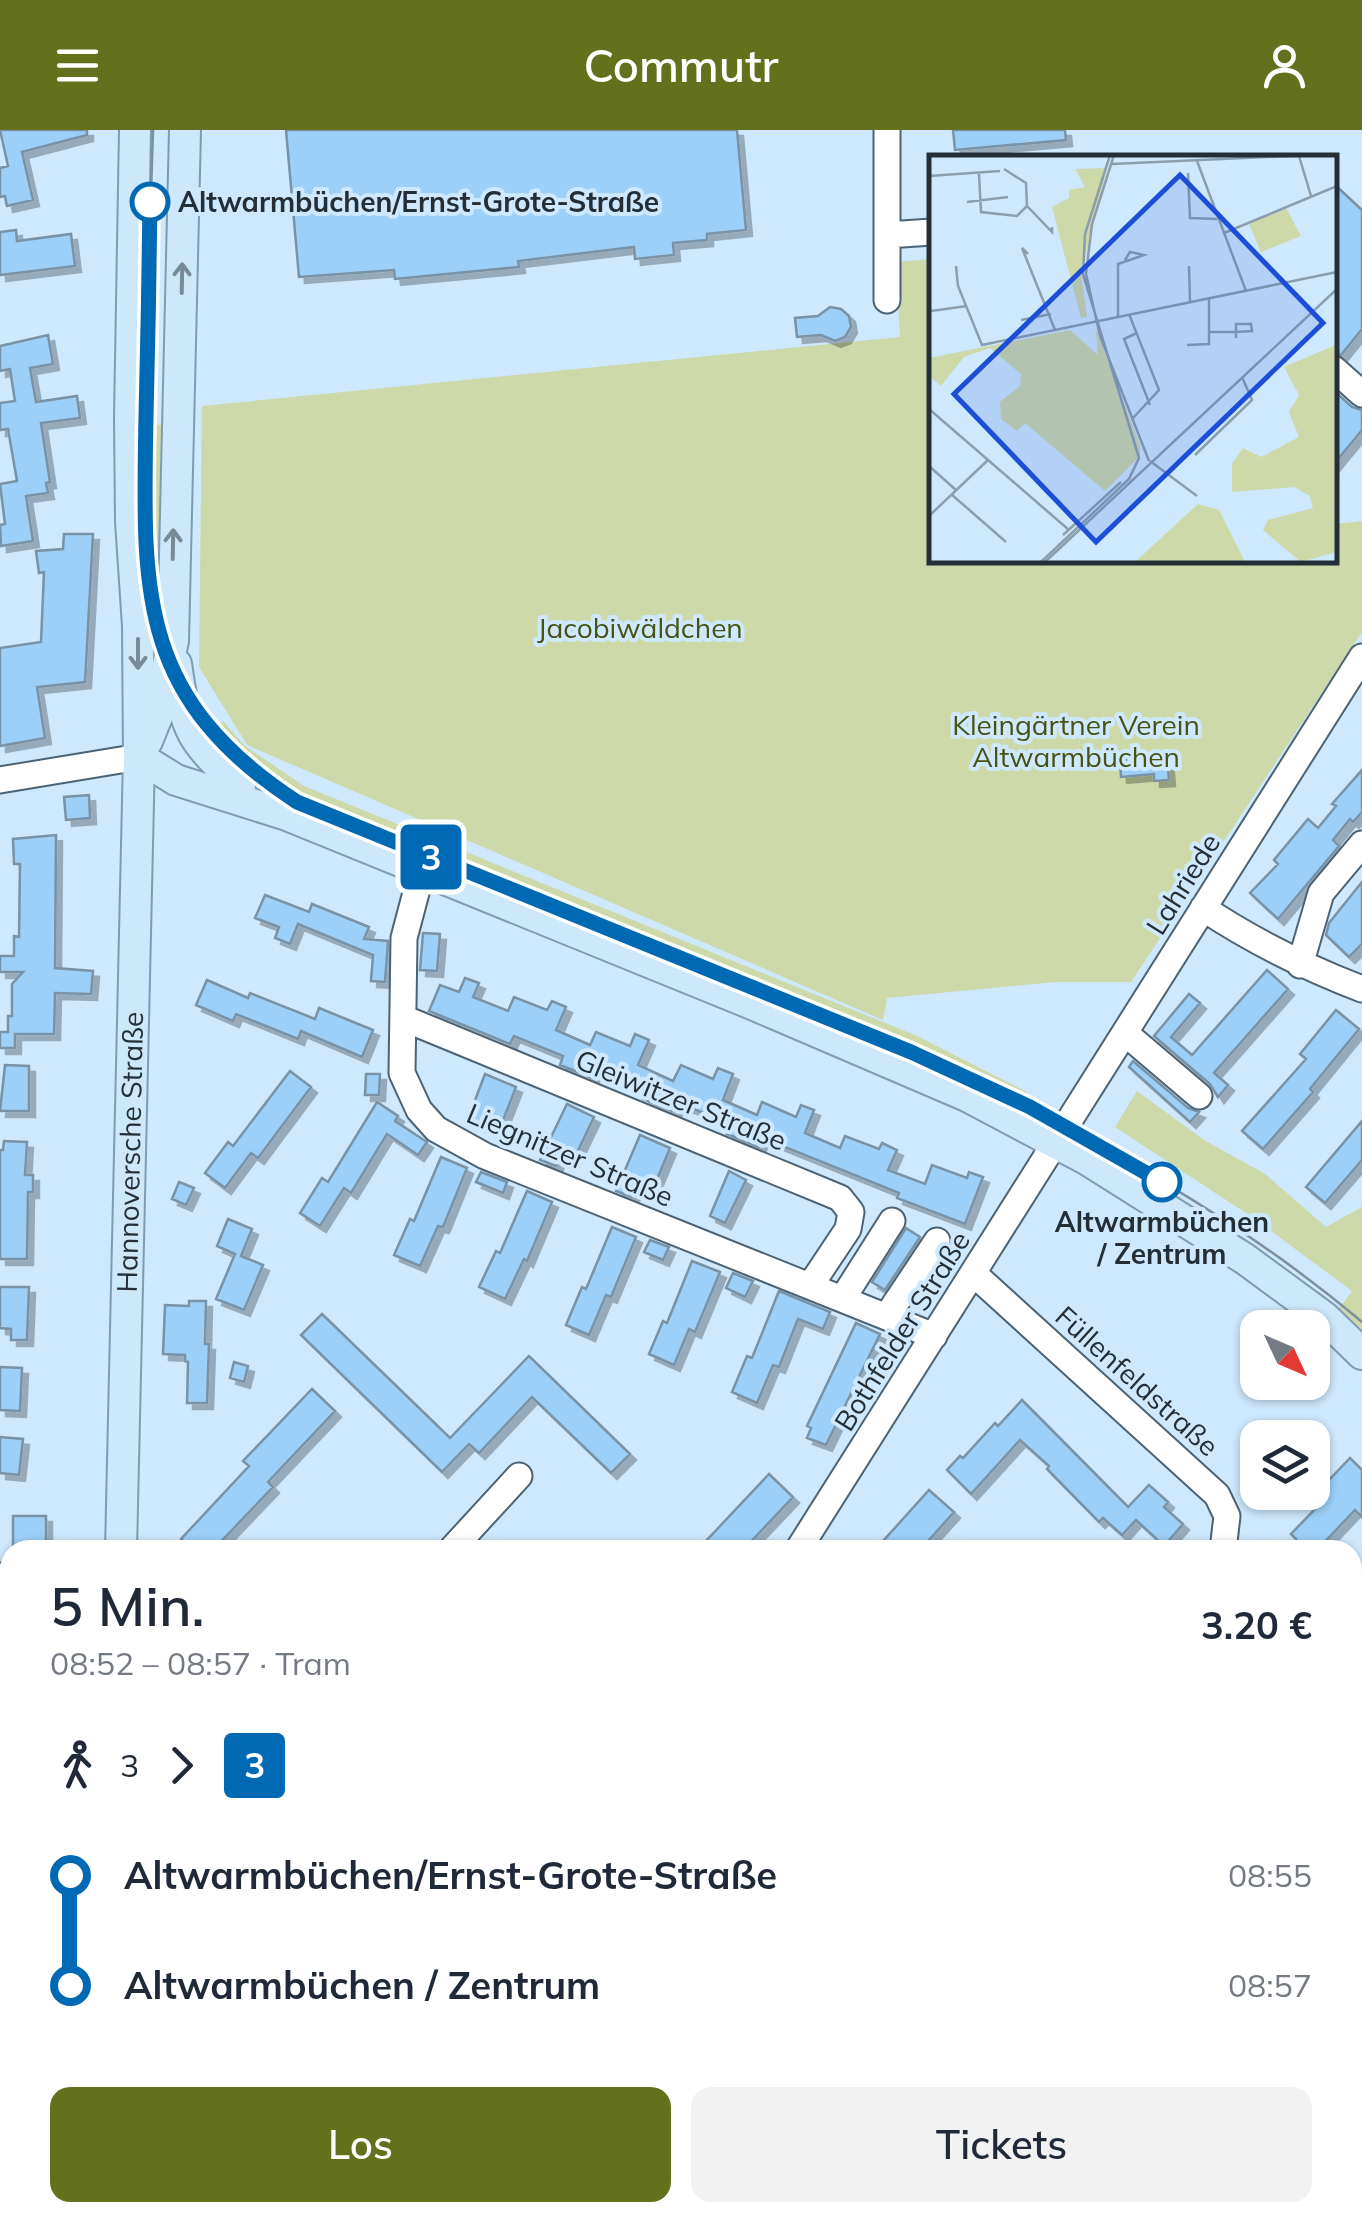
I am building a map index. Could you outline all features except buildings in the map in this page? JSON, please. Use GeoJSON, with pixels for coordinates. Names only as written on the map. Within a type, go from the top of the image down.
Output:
{"type":"FeatureCollection","features":[{"type":"Feature","properties":{"kind":"main road","name":"Hannoversche Straße"},"geometry":{"type":"LineString","coordinates":[[122,1540],[139,757],[130,434],[134,130]]}},
{"type":"Feature","properties":{"kind":"main road","name":"Hannoversche Straße"},"geometry":{"type":"LineString","coordinates":[[139,757],[158,714],[172,641],[184,130]]}},
{"type":"Feature","properties":{"kind":"main road"},"geometry":{"type":"LineString","coordinates":[[172,641],[186,724],[200,748],[240,786]]}},
{"type":"Feature","properties":{"kind":"main road"},"geometry":{"type":"LineString","coordinates":[[139,757],[184,756],[287,816]]}},
{"type":"Feature","properties":{"kind":"main road"},"geometry":{"type":"LineString","coordinates":[[139,757],[176,780],[287,816],[911,1070],[1055,1143],[1152,1199],[1245,1258],[1324,1318],[1362,1354]]}},
{"type":"Feature","properties":{"kind":"street"},"geometry":{"type":"LineString","coordinates":[[887,130],[887,300]]}},
{"type":"Feature","properties":{"kind":"street"},"geometry":{"type":"LineString","coordinates":[[887,234],[929,232]]}},
{"type":"Feature","properties":{"kind":"street"},"geometry":{"type":"LineString","coordinates":[[1337,372],[1362,394]]}},
{"type":"Feature","properties":{"kind":"street","name":"Lahriede"},"geometry":{"type":"LineString","coordinates":[[1055,1143],[1362,657]]}},
{"type":"Feature","properties":{"kind":"street"},"geometry":{"type":"LineString","coordinates":[[0,780],[139,757]]}},
{"type":"Feature","properties":{"kind":"street"},"geometry":{"type":"LineString","coordinates":[[1300,965],[1321,893],[1362,844]]}},
{"type":"Feature","properties":{"kind":"street","name":"Liegnitzer Straße"},"geometry":{"type":"LineString","coordinates":[[422,870],[404,938],[402,1073],[418,1110],[436,1129],[457,1143],[934,1336]]}},
{"type":"Feature","properties":{"kind":"street"},"geometry":{"type":"LineString","coordinates":[[1203,908],[1252,941],[1362,989]]}},
{"type":"Feature","properties":{"kind":"street","name":"Gleiwitzer Straße"},"geometry":{"type":"LineString","coordinates":[[403,1018],[840,1198],[851,1212],[848,1229],[810,1286]]}},
{"type":"Feature","properties":{"kind":"street"},"geometry":{"type":"LineString","coordinates":[[1125,1032],[1199,1096]]}},
{"type":"Feature","properties":{"kind":"street","name":"Bothfelder Straße"},"geometry":{"type":"LineString","coordinates":[[804,1540],[1055,1143]]}},
{"type":"Feature","properties":{"kind":"street"},"geometry":{"type":"LineString","coordinates":[[844,1298],[892,1221]]}},
{"type":"Feature","properties":{"kind":"street"},"geometry":{"type":"LineString","coordinates":[[887,1316],[937,1241]]}},
{"type":"Feature","properties":{"kind":"street","name":"Füllenfeldstraße"},"geometry":{"type":"LineString","coordinates":[[973,1273],[1217,1494],[1227,1516],[1224,1540]]}},
{"type":"Feature","properties":{"kind":"street"},"geometry":{"type":"LineString","coordinates":[[459,1540],[519,1476]]}},
{"type":"Feature","properties":{"kind":"green space","name":"Jacobiwäldchen"},"geometry":{"type":"Polygon","coordinates":[[[929,259],[929,562],[1337,562],[1337,524],[1362,521],[1362,632],[1131,982],[1056,982],[887,998],[883,1020],[247,745],[199,667],[202,406],[900,337],[896,262],[929,259]]]}},
{"type":"Feature","properties":{"kind":"green space"},"geometry":{"type":"Polygon","coordinates":[[[140,424],[167,425],[165,582],[151,715],[140,424]]]}},
{"type":"Feature","properties":{"kind":"green space"},"geometry":{"type":"Polygon","coordinates":[[[223,721],[245,746],[304,786],[917,1036],[1027,1092],[1016,1112],[294,806],[261,786],[205,735],[223,721]]]}},
{"type":"Feature","properties":{"kind":"green space"},"geometry":{"type":"Polygon","coordinates":[[[1137,1091],[1204,1140],[1265,1174],[1326,1227],[1362,1207],[1362,1342],[1338,1310],[1352,1291],[1255,1219],[1115,1127],[1137,1091]]]}},
{"type":"Feature","properties":{"kind":"tram line"},"geometry":{"type":"LineString","coordinates":[[153,130],[144,475],[149,583],[165,653],[180,686],[203,721],[231,752],[297,802],[809,1011],[1057,1124],[1215,1214],[1290,1265],[1362,1322]]}},
{"type":"Feature","properties":{"kind":"tram line","name":"3"},"geometry":{"type":"LineString","coordinates":[[150,202],[145,467],[147,575],[152,611],[180,686],[235,758],[297,802],[911,1052],[1030,1107],[1162,1182]]}},
{"type":"Feature","properties":{"kind":"place","name":"Altwarmbüchen/Ernst-Grote-Straße"},"geometry":{"type":"Point","coordinates":[150,202]}},
{"type":"Feature","properties":{"kind":"place","name":"Altwarmbüchen / Zentrum"},"geometry":{"type":"Point","coordinates":[1162,1182]}},
{"type":"Feature","properties":{"kind":"park label","name":"Kleingärtner Verein Altwarmbüchen"},"geometry":{"type":"Point","coordinates":[1076,741]}}]}
